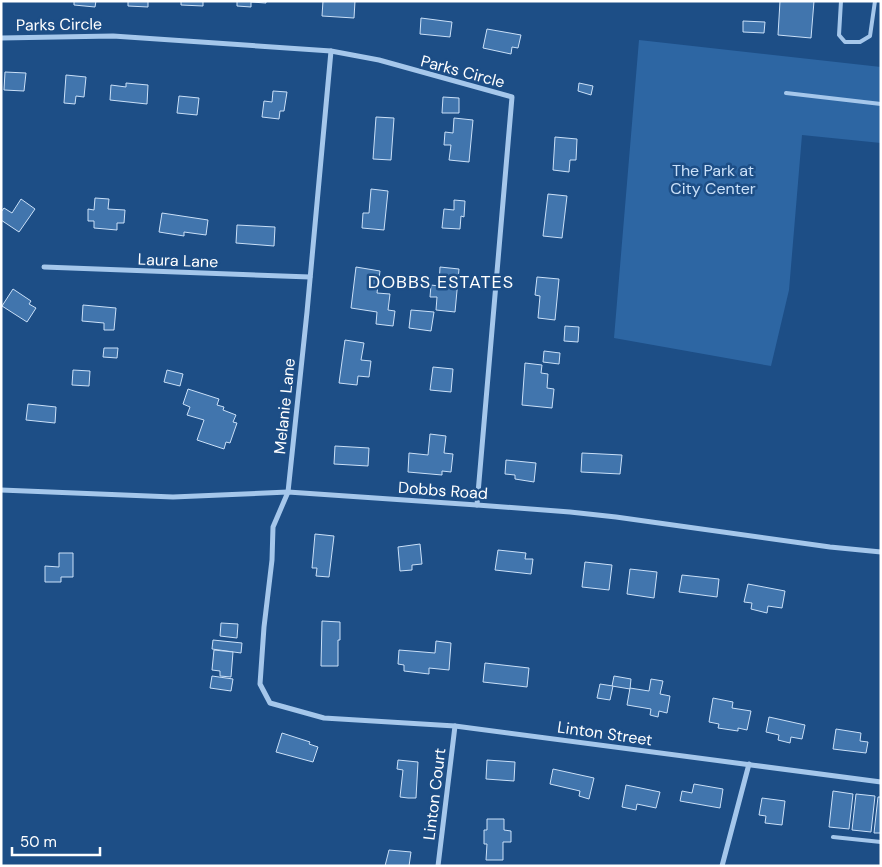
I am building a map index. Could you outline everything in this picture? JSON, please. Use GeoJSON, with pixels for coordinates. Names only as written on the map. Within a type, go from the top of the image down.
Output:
{"type":"FeatureCollection","features":[{"type":"Feature","properties":{"kind":"street","name":"Parks Circle"},"geometry":{"type":"LineString","coordinates":[[1,38],[113,36],[331,51],[379,60],[512,97],[476,505]]}},
{"type":"Feature","properties":{"kind":"street","name":"Melanie Lane"},"geometry":{"type":"LineString","coordinates":[[324,718],[270,703],[260,684],[264,627],[272,560],[273,526],[288,492],[331,51]]}},
{"type":"Feature","properties":{"kind":"street","name":"Laura Lane"},"geometry":{"type":"LineString","coordinates":[[44,267],[310,277]]}},
{"type":"Feature","properties":{"kind":"street","name":"Dobbs Road"},"geometry":{"type":"LineString","coordinates":[[1,490],[173,497],[288,492],[476,505],[616,517],[739,535],[881,552]]}},
{"type":"Feature","properties":{"kind":"street","name":"Linton Street"},"geometry":{"type":"LineString","coordinates":[[324,718],[455,726],[881,782]]}},
{"type":"Feature","properties":{"kind":"street","name":"Linton Court"},"geometry":{"type":"LineString","coordinates":[[438,866],[455,726]]}},
{"type":"Feature","properties":{"kind":"street"},"geometry":{"type":"LineString","coordinates":[[722,866],[749,764]]}},
{"type":"Feature","properties":{"kind":"lane"},"geometry":{"type":"LineString","coordinates":[[841,1],[839,34],[845,42],[860,42],[870,36],[875,1]]}},
{"type":"Feature","properties":{"kind":"lane"},"geometry":{"type":"LineString","coordinates":[[786,93],[881,104]]}},
{"type":"Feature","properties":{"kind":"lane"},"geometry":{"type":"LineString","coordinates":[[833,837],[881,842]]}},
{"type":"Feature","properties":{"kind":"green space","name":"The Park at City Center"},"geometry":{"type":"Polygon","coordinates":[[[639,40],[881,67],[881,143],[802,135],[789,290],[771,366],[614,338],[639,40]]]}},
{"type":"Feature","properties":{"kind":"building"},"geometry":{"type":"Polygon","coordinates":[[[74,1],[96,1],[95,7],[74,5],[74,1]]]}},
{"type":"Feature","properties":{"kind":"building"},"geometry":{"type":"Polygon","coordinates":[[[128,1],[148,1],[148,7],[128,6],[128,1]]]}},
{"type":"Feature","properties":{"kind":"building"},"geometry":{"type":"Polygon","coordinates":[[[181,1],[203,1],[203,6],[181,5],[181,1]]]}},
{"type":"Feature","properties":{"kind":"building"},"geometry":{"type":"Polygon","coordinates":[[[237,1],[266,1],[266,3],[251,2],[251,7],[237,6],[237,1]]]}},
{"type":"Feature","properties":{"kind":"building"},"geometry":{"type":"Polygon","coordinates":[[[323,1],[355,1],[354,18],[322,16],[323,1]]]}},
{"type":"Feature","properties":{"kind":"building"},"geometry":{"type":"Polygon","coordinates":[[[780,1],[814,1],[811,38],[778,35],[780,1]]]}},
{"type":"Feature","properties":{"kind":"building"},"geometry":{"type":"Polygon","coordinates":[[[421,18],[452,22],[450,37],[420,34],[421,18]]]}},
{"type":"Feature","properties":{"kind":"building"},"geometry":{"type":"Polygon","coordinates":[[[743,21],[765,22],[764,33],[743,32],[743,21]]]}},
{"type":"Feature","properties":{"kind":"building"},"geometry":{"type":"Polygon","coordinates":[[[487,29],[521,35],[518,48],[512,47],[511,54],[483,48],[487,29]]]}},
{"type":"Feature","properties":{"kind":"building"},"geometry":{"type":"Polygon","coordinates":[[[5,72],[26,73],[24,91],[4,90],[5,72]]]}},
{"type":"Feature","properties":{"kind":"building"},"geometry":{"type":"Polygon","coordinates":[[[66,75],[86,77],[84,97],[76,96],[75,104],[64,103],[66,75]]]}},
{"type":"Feature","properties":{"kind":"building"},"geometry":{"type":"Polygon","coordinates":[[[126,83],[148,85],[147,104],[110,100],[111,85],[126,87],[126,83]]]}},
{"type":"Feature","properties":{"kind":"building"},"geometry":{"type":"Polygon","coordinates":[[[579,83],[593,86],[591,95],[578,91],[579,83]]]}},
{"type":"Feature","properties":{"kind":"building"},"geometry":{"type":"Polygon","coordinates":[[[273,91],[287,92],[284,111],[280,111],[279,119],[262,117],[264,101],[272,102],[273,91]]]}},
{"type":"Feature","properties":{"kind":"building"},"geometry":{"type":"Polygon","coordinates":[[[179,96],[199,98],[197,115],[177,113],[179,96]]]}},
{"type":"Feature","properties":{"kind":"building"},"geometry":{"type":"Polygon","coordinates":[[[443,97],[459,98],[459,113],[442,113],[443,97]]]}},
{"type":"Feature","properties":{"kind":"building"},"geometry":{"type":"Polygon","coordinates":[[[376,117],[394,118],[391,160],[373,159],[376,117]]]}},
{"type":"Feature","properties":{"kind":"building"},"geometry":{"type":"Polygon","coordinates":[[[454,118],[473,120],[469,162],[449,160],[451,145],[444,145],[445,132],[453,133],[454,118]]]}},
{"type":"Feature","properties":{"kind":"building"},"geometry":{"type":"Polygon","coordinates":[[[555,137],[577,139],[576,160],[570,160],[569,172],[553,170],[555,137]]]}},
{"type":"Feature","properties":{"kind":"building"},"geometry":{"type":"Polygon","coordinates":[[[371,189],[388,191],[384,230],[362,228],[363,213],[369,213],[371,189]]]}},
{"type":"Feature","properties":{"kind":"building"},"geometry":{"type":"Polygon","coordinates":[[[548,194],[567,196],[562,238],[543,236],[548,194]]]}},
{"type":"Feature","properties":{"kind":"building"},"geometry":{"type":"Polygon","coordinates":[[[95,198],[109,199],[108,209],[125,210],[124,223],[117,223],[117,230],[94,228],[94,221],[88,221],[88,209],[94,210],[95,198]]]}},
{"type":"Feature","properties":{"kind":"building"},"geometry":{"type":"Polygon","coordinates":[[[21,199],[35,209],[19,232],[1,220],[1,212],[4,208],[12,213],[21,199]]]}},
{"type":"Feature","properties":{"kind":"building"},"geometry":{"type":"Polygon","coordinates":[[[454,200],[465,201],[464,217],[461,216],[460,229],[442,228],[444,209],[454,210],[454,200]]]}},
{"type":"Feature","properties":{"kind":"building"},"geometry":{"type":"Polygon","coordinates":[[[162,213],[208,220],[206,235],[184,232],[184,236],[159,232],[162,213]]]}},
{"type":"Feature","properties":{"kind":"building"},"geometry":{"type":"Polygon","coordinates":[[[237,225],[275,227],[274,246],[236,243],[237,225]]]}},
{"type":"Feature","properties":{"kind":"building"},"geometry":{"type":"Polygon","coordinates":[[[356,267],[380,271],[377,293],[390,294],[388,310],[395,311],[393,326],[376,324],[377,312],[351,308],[356,267]]]}},
{"type":"Feature","properties":{"kind":"building"},"geometry":{"type":"Polygon","coordinates":[[[440,267],[459,269],[455,312],[436,310],[437,297],[430,297],[431,285],[439,286],[440,267]]]}},
{"type":"Feature","properties":{"kind":"building"},"geometry":{"type":"Polygon","coordinates":[[[537,277],[559,279],[555,320],[538,318],[540,296],[535,295],[537,277]]]}},
{"type":"Feature","properties":{"kind":"building"},"geometry":{"type":"Polygon","coordinates":[[[13,289],[31,301],[29,304],[36,308],[27,322],[2,306],[13,289]]]}},
{"type":"Feature","properties":{"kind":"building"},"geometry":{"type":"Polygon","coordinates":[[[83,305],[116,308],[114,330],[104,330],[104,323],[82,321],[83,305]]]}},
{"type":"Feature","properties":{"kind":"building"},"geometry":{"type":"Polygon","coordinates":[[[411,310],[434,312],[431,331],[409,328],[411,310]]]}},
{"type":"Feature","properties":{"kind":"building"},"geometry":{"type":"Polygon","coordinates":[[[565,326],[579,327],[578,342],[564,341],[565,326]]]}},
{"type":"Feature","properties":{"kind":"building"},"geometry":{"type":"Polygon","coordinates":[[[345,340],[364,343],[361,360],[371,361],[369,377],[358,376],[357,385],[339,383],[345,340]]]}},
{"type":"Feature","properties":{"kind":"building"},"geometry":{"type":"Polygon","coordinates":[[[104,348],[118,348],[117,358],[103,357],[104,348]]]}},
{"type":"Feature","properties":{"kind":"building"},"geometry":{"type":"Polygon","coordinates":[[[544,351],[560,353],[559,364],[543,362],[544,351]]]}},
{"type":"Feature","properties":{"kind":"building"},"geometry":{"type":"Polygon","coordinates":[[[525,363],[542,365],[541,373],[548,374],[547,388],[554,389],[552,408],[522,405],[525,363]]]}},
{"type":"Feature","properties":{"kind":"building"},"geometry":{"type":"Polygon","coordinates":[[[433,367],[453,369],[451,392],[430,390],[433,367]]]}},
{"type":"Feature","properties":{"kind":"building"},"geometry":{"type":"Polygon","coordinates":[[[73,370],[90,371],[89,386],[72,385],[73,370]]]}},
{"type":"Feature","properties":{"kind":"building"},"geometry":{"type":"Polygon","coordinates":[[[167,370],[183,374],[180,386],[164,382],[167,370]]]}},
{"type":"Feature","properties":{"kind":"building"},"geometry":{"type":"Polygon","coordinates":[[[188,389],[219,399],[217,405],[224,407],[223,410],[236,415],[233,422],[237,423],[230,443],[226,442],[224,449],[197,440],[204,420],[187,415],[190,407],[183,404],[188,389]]]}},
{"type":"Feature","properties":{"kind":"building"},"geometry":{"type":"Polygon","coordinates":[[[28,404],[56,407],[55,423],[26,420],[28,404]]]}},
{"type":"Feature","properties":{"kind":"building"},"geometry":{"type":"Polygon","coordinates":[[[430,434],[446,436],[444,453],[453,454],[451,472],[442,471],[442,475],[408,472],[409,453],[428,455],[430,434]]]}},
{"type":"Feature","properties":{"kind":"building"},"geometry":{"type":"Polygon","coordinates":[[[335,446],[369,448],[368,466],[334,464],[335,446]]]}},
{"type":"Feature","properties":{"kind":"building"},"geometry":{"type":"Polygon","coordinates":[[[582,453],[622,455],[620,474],[581,472],[582,453]]]}},
{"type":"Feature","properties":{"kind":"building"},"geometry":{"type":"Polygon","coordinates":[[[506,460],[536,463],[534,482],[515,479],[515,475],[505,474],[506,460]]]}},
{"type":"Feature","properties":{"kind":"building"},"geometry":{"type":"Polygon","coordinates":[[[315,534],[334,536],[329,577],[316,576],[317,568],[312,568],[315,534]]]}},
{"type":"Feature","properties":{"kind":"building"},"geometry":{"type":"Polygon","coordinates":[[[420,544],[422,564],[412,565],[412,570],[400,571],[398,547],[420,544]]]}},
{"type":"Feature","properties":{"kind":"building"},"geometry":{"type":"Polygon","coordinates":[[[498,550],[526,553],[525,559],[533,559],[531,574],[495,570],[498,550]]]}},
{"type":"Feature","properties":{"kind":"building"},"geometry":{"type":"Polygon","coordinates":[[[59,553],[73,553],[73,577],[61,577],[61,582],[45,582],[45,566],[59,567],[59,553]]]}},
{"type":"Feature","properties":{"kind":"building"},"geometry":{"type":"Polygon","coordinates":[[[585,562],[612,565],[609,590],[582,587],[585,562]]]}},
{"type":"Feature","properties":{"kind":"building"},"geometry":{"type":"Polygon","coordinates":[[[630,569],[657,572],[654,598],[627,594],[630,569]]]}},
{"type":"Feature","properties":{"kind":"building"},"geometry":{"type":"Polygon","coordinates":[[[682,575],[719,579],[717,597],[679,592],[682,575]]]}},
{"type":"Feature","properties":{"kind":"building"},"geometry":{"type":"Polygon","coordinates":[[[748,584],[785,591],[782,608],[768,606],[767,613],[751,609],[752,603],[744,602],[748,584]]]}},
{"type":"Feature","properties":{"kind":"building"},"geometry":{"type":"Polygon","coordinates":[[[322,621],[340,622],[338,666],[321,666],[322,621]]]}},
{"type":"Feature","properties":{"kind":"building"},"geometry":{"type":"Polygon","coordinates":[[[221,623],[238,624],[237,638],[220,636],[221,623]]]}},
{"type":"Feature","properties":{"kind":"building"},"geometry":{"type":"Polygon","coordinates":[[[213,640],[242,643],[241,653],[212,649],[213,640]]]}},
{"type":"Feature","properties":{"kind":"building"},"geometry":{"type":"Polygon","coordinates":[[[436,641],[451,643],[449,670],[429,668],[429,674],[404,671],[404,665],[398,664],[399,650],[435,653],[436,641]]]}},
{"type":"Feature","properties":{"kind":"building"},"geometry":{"type":"Polygon","coordinates":[[[214,650],[233,652],[231,677],[220,676],[220,671],[212,670],[214,650]]]}},
{"type":"Feature","properties":{"kind":"building"},"geometry":{"type":"Polygon","coordinates":[[[485,663],[529,668],[527,687],[483,682],[485,663]]]}},
{"type":"Feature","properties":{"kind":"building"},"geometry":{"type":"Polygon","coordinates":[[[212,676],[233,679],[231,691],[210,688],[212,676]]]}},
{"type":"Feature","properties":{"kind":"building"},"geometry":{"type":"Polygon","coordinates":[[[614,676],[631,679],[630,689],[612,686],[614,676]]]}},
{"type":"Feature","properties":{"kind":"building"},"geometry":{"type":"Polygon","coordinates":[[[651,679],[663,681],[660,694],[670,696],[667,713],[659,711],[658,717],[650,715],[651,709],[627,705],[630,688],[649,691],[651,679]]]}},
{"type":"Feature","properties":{"kind":"building"},"geometry":{"type":"Polygon","coordinates":[[[600,684],[613,686],[610,700],[597,698],[600,684]]]}},
{"type":"Feature","properties":{"kind":"building"},"geometry":{"type":"Polygon","coordinates":[[[713,698],[733,702],[732,708],[751,711],[747,730],[738,728],[738,731],[718,728],[719,724],[709,722],[713,698]]]}},
{"type":"Feature","properties":{"kind":"building"},"geometry":{"type":"Polygon","coordinates":[[[769,717],[805,725],[802,739],[791,737],[790,743],[778,740],[779,735],[766,732],[769,717]]]}},
{"type":"Feature","properties":{"kind":"building"},"geometry":{"type":"Polygon","coordinates":[[[836,729],[861,733],[860,741],[868,742],[866,753],[833,749],[836,729]]]}},
{"type":"Feature","properties":{"kind":"building"},"geometry":{"type":"Polygon","coordinates":[[[282,733],[310,742],[309,744],[318,747],[313,762],[276,752],[282,733]]]}},
{"type":"Feature","properties":{"kind":"building"},"geometry":{"type":"Polygon","coordinates":[[[398,760],[418,762],[416,798],[400,797],[403,770],[397,769],[398,760]]]}},
{"type":"Feature","properties":{"kind":"building"},"geometry":{"type":"Polygon","coordinates":[[[487,760],[515,762],[514,781],[486,779],[487,760]]]}},
{"type":"Feature","properties":{"kind":"building"},"geometry":{"type":"Polygon","coordinates":[[[553,769],[594,778],[589,799],[579,796],[580,791],[550,784],[553,769]]]}},
{"type":"Feature","properties":{"kind":"building"},"geometry":{"type":"Polygon","coordinates":[[[694,784],[723,789],[720,808],[680,801],[682,791],[692,793],[694,784]]]}},
{"type":"Feature","properties":{"kind":"building"},"geometry":{"type":"Polygon","coordinates":[[[626,785],[660,792],[656,808],[637,804],[636,810],[622,807],[626,785]]]}},
{"type":"Feature","properties":{"kind":"building"},"geometry":{"type":"Polygon","coordinates":[[[833,791],[853,794],[849,829],[829,827],[833,791]]]}},
{"type":"Feature","properties":{"kind":"building"},"geometry":{"type":"Polygon","coordinates":[[[856,794],[875,796],[871,832],[852,830],[856,794]]]}},
{"type":"Feature","properties":{"kind":"building"},"geometry":{"type":"Polygon","coordinates":[[[878,797],[881,797],[881,833],[874,833],[878,797]]]}},
{"type":"Feature","properties":{"kind":"building"},"geometry":{"type":"Polygon","coordinates":[[[762,798],[785,801],[782,825],[765,823],[766,816],[759,815],[762,798]]]}},
{"type":"Feature","properties":{"kind":"building"},"geometry":{"type":"Polygon","coordinates":[[[487,819],[504,819],[504,830],[511,831],[511,842],[503,842],[503,860],[486,860],[487,844],[484,844],[484,830],[487,830],[487,819]]]}},
{"type":"Feature","properties":{"kind":"building"},"geometry":{"type":"Polygon","coordinates":[[[389,850],[411,852],[409,866],[385,866],[389,850]]]}},
{"type":"Feature","properties":{"kind":"district","name":"DOBBS ESTATES"},"geometry":{"type":"Point","coordinates":[441,282]}}]}
